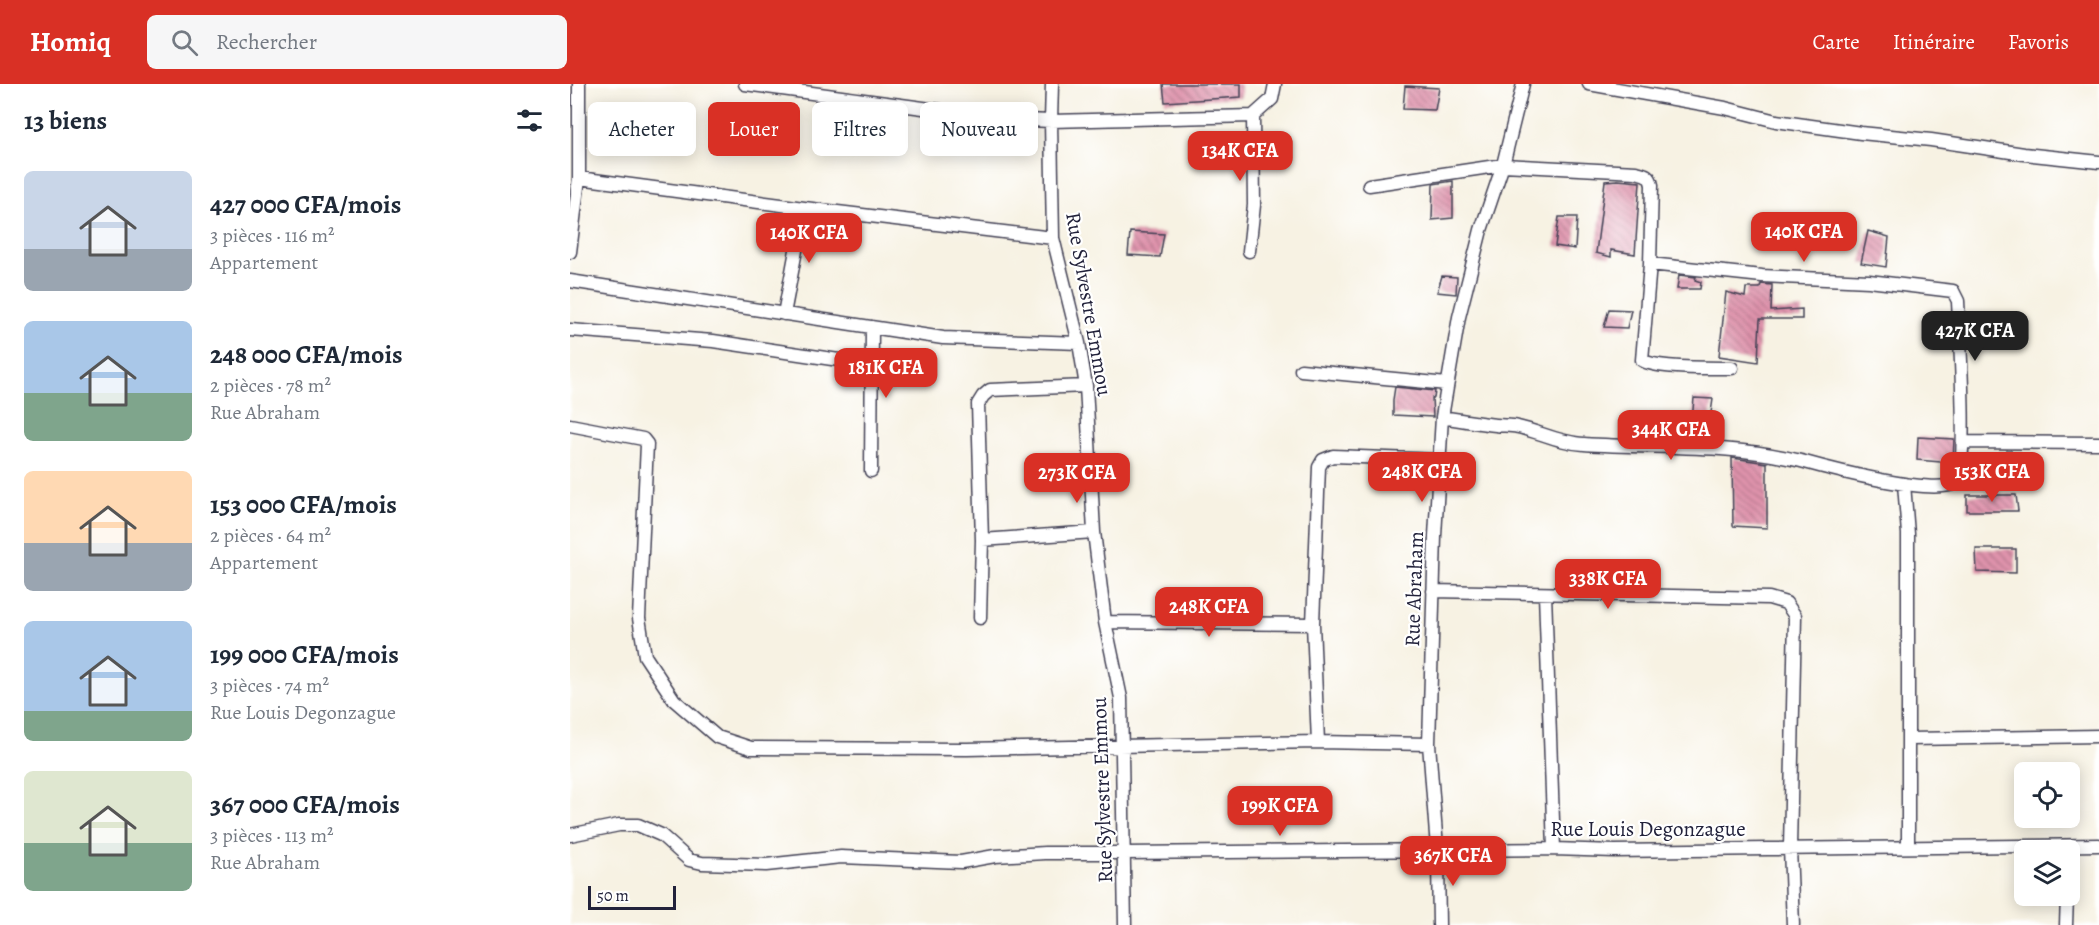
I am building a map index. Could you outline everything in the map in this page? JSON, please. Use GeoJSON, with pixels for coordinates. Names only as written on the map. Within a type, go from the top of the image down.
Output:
{"type":"FeatureCollection","features":[{"type":"Feature","properties":{"kind":"street"},"geometry":{"type":"LineString","coordinates":[[570,252],[579,178],[579,84]]}},
{"type":"Feature","properties":{"kind":"street"},"geometry":{"type":"LineString","coordinates":[[745,84],[1005,119],[1050,121],[1253,116],[1272,99],[1275,84]]}},
{"type":"Feature","properties":{"kind":"street","name":"Rue Sylvestre Emmou"},"geometry":{"type":"LineString","coordinates":[[1052,84],[1050,121],[1053,238],[1079,343],[1086,386],[1094,532],[1105,622],[1121,698],[1125,925]]}},
{"type":"Feature","properties":{"kind":"street","name":"Rue Abraham"},"geometry":{"type":"LineString","coordinates":[[1438,925],[1437,851],[1429,744],[1433,591],[1442,417],[1468,278],[1503,165],[1523,84]]}},
{"type":"Feature","properties":{"kind":"street"},"geometry":{"type":"LineString","coordinates":[[1589,84],[1725,108],[1776,121],[2099,162]]}},
{"type":"Feature","properties":{"kind":"street"},"geometry":{"type":"LineString","coordinates":[[1249,251],[1255,194],[1253,116]]}},
{"type":"Feature","properties":{"kind":"street"},"geometry":{"type":"LineString","coordinates":[[1370,185],[1503,165],[1636,172],[1647,175],[1652,185],[1650,264],[1642,360],[1664,366],[1732,369]]}},
{"type":"Feature","properties":{"kind":"street"},"geometry":{"type":"LineString","coordinates":[[579,178],[1053,238]]}},
{"type":"Feature","properties":{"kind":"street"},"geometry":{"type":"LineString","coordinates":[[784,314],[804,208]]}},
{"type":"Feature","properties":{"kind":"street"},"geometry":{"type":"LineString","coordinates":[[1442,417],[1518,427],[1582,444],[1671,446],[1764,452],[1830,469],[1905,484],[1948,486],[1956,483],[1960,477],[1963,442],[1958,301],[1953,291],[1869,281],[1762,276],[1650,264]]}},
{"type":"Feature","properties":{"kind":"street"},"geometry":{"type":"LineString","coordinates":[[570,281],[943,338],[1079,343]]}},
{"type":"Feature","properties":{"kind":"street"},"geometry":{"type":"LineString","coordinates":[[871,471],[872,327]]}},
{"type":"Feature","properties":{"kind":"street"},"geometry":{"type":"LineString","coordinates":[[570,330],[713,341],[872,365]]}},
{"type":"Feature","properties":{"kind":"street"},"geometry":{"type":"LineString","coordinates":[[1301,370],[1447,384]]}},
{"type":"Feature","properties":{"kind":"street"},"geometry":{"type":"LineString","coordinates":[[981,618],[982,540],[978,404],[990,390],[1086,386]]}},
{"type":"Feature","properties":{"kind":"street"},"geometry":{"type":"LineString","coordinates":[[570,425],[643,440],[647,444],[639,618],[645,656],[674,700],[717,736],[752,748],[967,749],[1318,742],[1429,744]]}},
{"type":"Feature","properties":{"kind":"street"},"geometry":{"type":"LineString","coordinates":[[1963,442],[2099,443]]}},
{"type":"Feature","properties":{"kind":"street"},"geometry":{"type":"LineString","coordinates":[[1318,742],[1313,624],[1319,467],[1323,460],[1333,456],[1440,460]]}},
{"type":"Feature","properties":{"kind":"street"},"geometry":{"type":"LineString","coordinates":[[1905,484],[1908,534],[1908,846]]}},
{"type":"Feature","properties":{"kind":"street"},"geometry":{"type":"LineString","coordinates":[[982,540],[1094,532]]}},
{"type":"Feature","properties":{"kind":"street"},"geometry":{"type":"LineString","coordinates":[[1433,591],[1769,598],[1786,603],[1795,616],[1790,848],[1793,925]]}},
{"type":"Feature","properties":{"kind":"street"},"geometry":{"type":"LineString","coordinates":[[1545,594],[1554,849]]}},
{"type":"Feature","properties":{"kind":"street"},"geometry":{"type":"LineString","coordinates":[[1105,622],[1313,624]]}},
{"type":"Feature","properties":{"kind":"street"},"geometry":{"type":"LineString","coordinates":[[1909,739],[2099,735]]}},
{"type":"Feature","properties":{"kind":"street","name":"Rue Louis Degonzague"},"geometry":{"type":"LineString","coordinates":[[570,835],[619,825],[638,825],[661,835],[689,860],[702,863],[765,865],[841,857],[961,862],[995,856],[1045,852],[1125,854],[1554,849],[1615,851],[1908,846],[2014,847]]}},
{"type":"Feature","properties":{"kind":"street","name":"Rue Louis Degonzague"},"geometry":{"type":"LineString","coordinates":[[2080,847],[2099,845]]}},
{"type":"Feature","properties":{"kind":"street"},"geometry":{"type":"LineString","coordinates":[[2066,925],[2067,906]]}},
{"type":"Feature","properties":{"kind":"building"},"geometry":{"type":"Polygon","coordinates":[[[1163,84],[1241,84],[1241,97],[1165,102],[1163,84]]]}},
{"type":"Feature","properties":{"kind":"building"},"geometry":{"type":"Polygon","coordinates":[[[1405,86],[1439,88],[1435,110],[1403,109],[1405,86]]]}},
{"type":"Feature","properties":{"kind":"building"},"geometry":{"type":"Polygon","coordinates":[[[1453,181],[1453,218],[1432,220],[1433,184],[1453,181]]]}},
{"type":"Feature","properties":{"kind":"building"},"geometry":{"type":"Polygon","coordinates":[[[1605,181],[1640,182],[1635,254],[1611,250],[1611,257],[1596,253],[1605,181]]]}},
{"type":"Feature","properties":{"kind":"building"},"geometry":{"type":"Polygon","coordinates":[[[1559,217],[1577,217],[1575,249],[1555,246],[1559,217]]]}},
{"type":"Feature","properties":{"kind":"building"},"geometry":{"type":"Polygon","coordinates":[[[1868,231],[1889,237],[1886,267],[1861,263],[1868,231]]]}},
{"type":"Feature","properties":{"kind":"building"},"geometry":{"type":"Polygon","coordinates":[[[1130,232],[1164,234],[1160,257],[1128,255],[1130,232]]]}},
{"type":"Feature","properties":{"kind":"building"},"geometry":{"type":"Polygon","coordinates":[[[1679,275],[1696,277],[1695,280],[1701,282],[1700,289],[1677,289],[1679,275]]]}},
{"type":"Feature","properties":{"kind":"building"},"geometry":{"type":"Polygon","coordinates":[[[1442,276],[1457,277],[1456,294],[1437,292],[1442,276]]]}},
{"type":"Feature","properties":{"kind":"building"},"geometry":{"type":"Polygon","coordinates":[[[1761,284],[1772,285],[1771,311],[1802,309],[1802,319],[1760,319],[1758,362],[1719,356],[1726,292],[1745,297],[1746,288],[1760,288],[1761,284]]]}},
{"type":"Feature","properties":{"kind":"building"},"geometry":{"type":"Polygon","coordinates":[[[1609,309],[1631,310],[1627,328],[1604,327],[1609,309]]]}},
{"type":"Feature","properties":{"kind":"building"},"geometry":{"type":"Polygon","coordinates":[[[1395,387],[1435,391],[1434,398],[1432,398],[1433,417],[1393,415],[1395,387]]]}},
{"type":"Feature","properties":{"kind":"building"},"geometry":{"type":"Polygon","coordinates":[[[1694,398],[1713,399],[1708,433],[1691,433],[1694,398]]]}},
{"type":"Feature","properties":{"kind":"building"},"geometry":{"type":"Polygon","coordinates":[[[1918,437],[1954,439],[1953,463],[1917,460],[1918,437]]]}},
{"type":"Feature","properties":{"kind":"building"},"geometry":{"type":"Polygon","coordinates":[[[1732,458],[1767,463],[1767,528],[1733,526],[1732,458]]]}},
{"type":"Feature","properties":{"kind":"building"},"geometry":{"type":"Polygon","coordinates":[[[1967,495],[2016,495],[2018,511],[1967,511],[1967,495]]]}},
{"type":"Feature","properties":{"kind":"building"},"geometry":{"type":"Polygon","coordinates":[[[1976,549],[2016,549],[2016,573],[1977,572],[1976,549]]]}}]}
